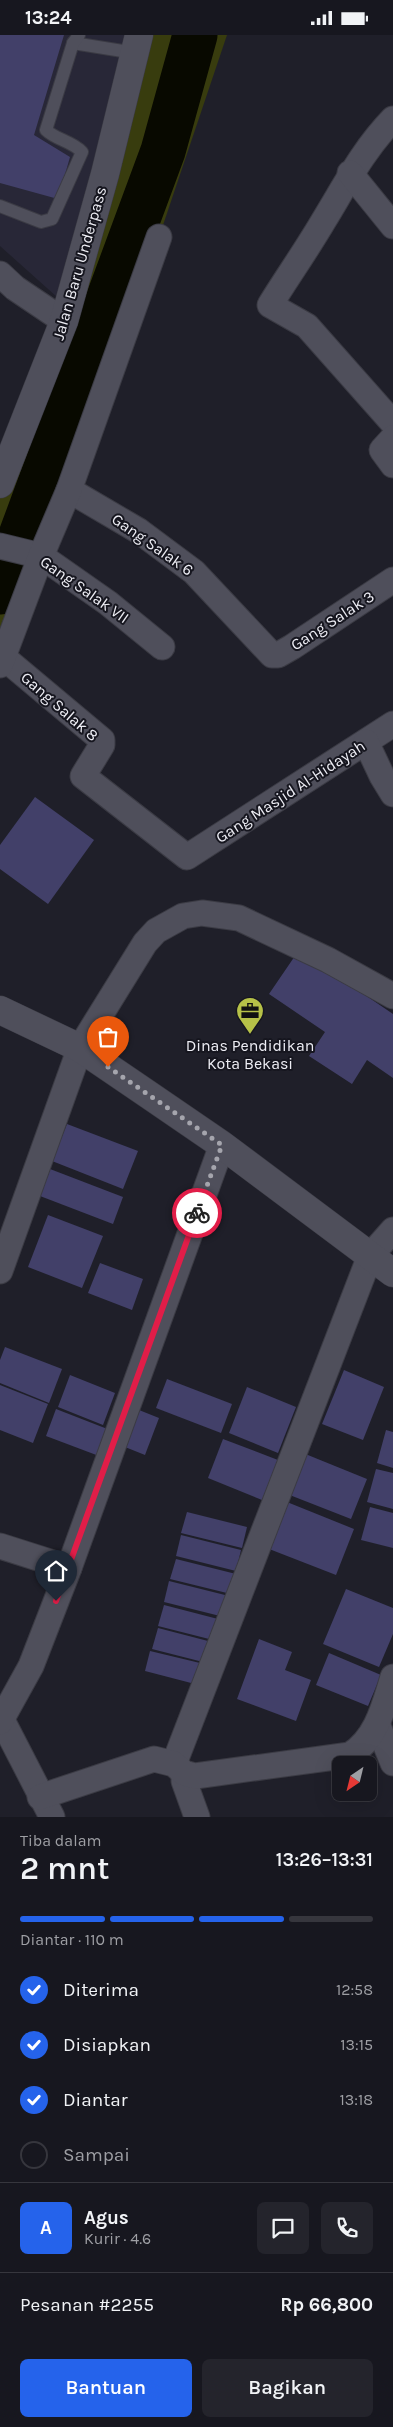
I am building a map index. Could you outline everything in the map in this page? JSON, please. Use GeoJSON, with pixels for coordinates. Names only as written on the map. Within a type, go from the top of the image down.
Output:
{"type":"FeatureCollection","features":[{"type":"Feature","properties":{"kind":"street","name":"Jalan Baru Underpass"},"geometry":{"type":"LineString","coordinates":[[0,484],[64,321],[137,44]]}},
{"type":"Feature","properties":{"kind":"street"},"geometry":{"type":"LineString","coordinates":[[393,119],[378,134],[350,173],[324,220],[270,305],[307,326],[393,423]]}},
{"type":"Feature","properties":{"kind":"street"},"geometry":{"type":"LineString","coordinates":[[350,173],[393,226]]}},
{"type":"Feature","properties":{"kind":"street"},"geometry":{"type":"LineString","coordinates":[[2,661],[35,554],[69,490],[160,237]]}},
{"type":"Feature","properties":{"kind":"street"},"geometry":{"type":"LineString","coordinates":[[0,274],[15,288],[64,321]]}},
{"type":"Feature","properties":{"kind":"street"},"geometry":{"type":"LineString","coordinates":[[393,438],[382,450],[393,465]]}},
{"type":"Feature","properties":{"kind":"street","name":"Gang Salak 6"},"geometry":{"type":"LineString","coordinates":[[69,490],[140,531],[194,572],[269,653]]}},
{"type":"Feature","properties":{"kind":"street","name":"Gang Salak VII"},"geometry":{"type":"LineString","coordinates":[[0,545],[35,554],[108,603],[162,647]]}},
{"type":"Feature","properties":{"kind":"street","name":"Gang Salak 3"},"geometry":{"type":"LineString","coordinates":[[269,653],[278,655],[292,647],[393,580]]}},
{"type":"Feature","properties":{"kind":"street","name":"Gang Salak 8"},"geometry":{"type":"LineString","coordinates":[[2,661],[102,740],[102,745],[83,776],[187,857]]}},
{"type":"Feature","properties":{"kind":"street","name":"Gang Masjid Al-Hidayah"},"geometry":{"type":"LineString","coordinates":[[187,857],[393,724]]}},
{"type":"Feature","properties":{"kind":"street"},"geometry":{"type":"LineString","coordinates":[[366,742],[393,794]]}},
{"type":"Feature","properties":{"kind":"street"},"geometry":{"type":"LineString","coordinates":[[0,1271],[80,1048],[145,943],[168,922],[183,916],[202,913],[239,918],[328,960],[393,996]]}},
{"type":"Feature","properties":{"kind":"street"},"geometry":{"type":"LineString","coordinates":[[0,1010],[80,1048],[222,1145],[393,1273]]}},
{"type":"Feature","properties":{"kind":"street"},"geometry":{"type":"LineString","coordinates":[[222,1145],[69,1568],[30,1666],[1,1721],[46,1807],[154,1759],[195,1776],[350,1755],[358,1750],[385,1724]]}},
{"type":"Feature","properties":{"kind":"street"},"geometry":{"type":"LineString","coordinates":[[197,1817],[179,1768],[370,1256],[393,1230]]}},
{"type":"Feature","properties":{"kind":"street"},"geometry":{"type":"LineString","coordinates":[[0,1546],[69,1568]]}},
{"type":"Feature","properties":{"kind":"street"},"geometry":{"type":"LineString","coordinates":[[393,1677],[385,1724],[393,1763]]}},
{"type":"Feature","properties":{"kind":"lane"},"geometry":{"type":"LineString","coordinates":[[0,206],[41,222],[52,219],[82,152],[76,146],[51,135],[46,130],[76,39],[137,44]]}},
{"type":"Feature","properties":{"kind":"shaded area"},"geometry":{"type":"Polygon","coordinates":[[[0,35],[129,35],[57,297],[0,246],[0,35]]]}},
{"type":"Feature","properties":{"kind":"green space"},"geometry":{"type":"Polygon","coordinates":[[[139,35],[227,35],[159,237],[0,665],[0,484],[139,35]]]}},
{"type":"Feature","properties":{"kind":"building"},"geometry":{"type":"Polygon","coordinates":[[[0,35],[64,35],[34,135],[70,157],[58,199],[0,183],[0,35]]]}},
{"type":"Feature","properties":{"kind":"building"},"geometry":{"type":"Polygon","coordinates":[[[35,797],[94,840],[48,904],[0,869],[0,845],[35,797]]]}},
{"type":"Feature","properties":{"kind":"building"},"geometry":{"type":"Polygon","coordinates":[[[299,950],[393,1014],[393,1078],[367,1060],[352,1084],[309,1056],[325,1032],[269,994],[299,950]]]}},
{"type":"Feature","properties":{"kind":"building"},"geometry":{"type":"Polygon","coordinates":[[[67,1124],[138,1151],[123,1189],[52,1161],[67,1124]]]}},
{"type":"Feature","properties":{"kind":"building"},"geometry":{"type":"Polygon","coordinates":[[[50,1169],[123,1197],[113,1224],[40,1196],[50,1169]]]}},
{"type":"Feature","properties":{"kind":"building"},"geometry":{"type":"Polygon","coordinates":[[[48,1215],[103,1236],[82,1288],[28,1267],[48,1215]]]}},
{"type":"Feature","properties":{"kind":"building"},"geometry":{"type":"Polygon","coordinates":[[[100,1263],[143,1279],[132,1310],[88,1293],[100,1263]]]}},
{"type":"Feature","properties":{"kind":"building"},"geometry":{"type":"Polygon","coordinates":[[[5,1347],[62,1369],[49,1403],[0,1383],[0,1360],[5,1347]]]}},
{"type":"Feature","properties":{"kind":"building"},"geometry":{"type":"Polygon","coordinates":[[[344,1370],[384,1387],[363,1440],[322,1424],[344,1370]]]}},
{"type":"Feature","properties":{"kind":"building"},"geometry":{"type":"Polygon","coordinates":[[[70,1375],[115,1393],[103,1425],[58,1407],[70,1375]]]}},
{"type":"Feature","properties":{"kind":"building"},"geometry":{"type":"Polygon","coordinates":[[[167,1379],[232,1404],[221,1433],[156,1408],[167,1379]]]}},
{"type":"Feature","properties":{"kind":"building"},"geometry":{"type":"Polygon","coordinates":[[[0,1385],[48,1404],[33,1443],[0,1430],[0,1385]]]}},
{"type":"Feature","properties":{"kind":"building"},"geometry":{"type":"Polygon","coordinates":[[[247,1387],[296,1407],[278,1453],[229,1433],[247,1387]]]}},
{"type":"Feature","properties":{"kind":"building"},"geometry":{"type":"Polygon","coordinates":[[[134,1408],[159,1418],[145,1455],[120,1445],[134,1408]]]}},
{"type":"Feature","properties":{"kind":"building"},"geometry":{"type":"Polygon","coordinates":[[[56,1409],[110,1430],[99,1456],[46,1436],[56,1409]]]}},
{"type":"Feature","properties":{"kind":"building"},"geometry":{"type":"Polygon","coordinates":[[[386,1430],[393,1432],[393,1468],[377,1463],[386,1430]]]}},
{"type":"Feature","properties":{"kind":"building"},"geometry":{"type":"Polygon","coordinates":[[[223,1439],[278,1460],[262,1500],[208,1478],[223,1439]]]}},
{"type":"Feature","properties":{"kind":"building"},"geometry":{"type":"Polygon","coordinates":[[[298,1451],[367,1479],[351,1519],[282,1492],[298,1451]]]}},
{"type":"Feature","properties":{"kind":"building"},"geometry":{"type":"Polygon","coordinates":[[[376,1469],[393,1473],[393,1509],[367,1502],[376,1469]]]}},
{"type":"Feature","properties":{"kind":"building"},"geometry":{"type":"Polygon","coordinates":[[[282,1500],[354,1529],[336,1575],[264,1547],[282,1500]]]}},
{"type":"Feature","properties":{"kind":"building"},"geometry":{"type":"Polygon","coordinates":[[[370,1507],[393,1513],[393,1548],[361,1540],[370,1507]]]}},
{"type":"Feature","properties":{"kind":"building"},"geometry":{"type":"Polygon","coordinates":[[[187,1512],[247,1527],[242,1548],[181,1533],[187,1512]]]}},
{"type":"Feature","properties":{"kind":"building"},"geometry":{"type":"Polygon","coordinates":[[[181,1535],[241,1550],[236,1571],[176,1556],[181,1535]]]}},
{"type":"Feature","properties":{"kind":"building"},"geometry":{"type":"Polygon","coordinates":[[[176,1559],[236,1574],[231,1594],[170,1579],[176,1559]]]}},
{"type":"Feature","properties":{"kind":"building"},"geometry":{"type":"Polygon","coordinates":[[[169,1581],[229,1596],[224,1617],[164,1602],[169,1581]]]}},
{"type":"Feature","properties":{"kind":"building"},"geometry":{"type":"Polygon","coordinates":[[[346,1589],[393,1608],[393,1634],[379,1667],[323,1644],[346,1589]]]}},
{"type":"Feature","properties":{"kind":"building"},"geometry":{"type":"Polygon","coordinates":[[[164,1605],[218,1619],[213,1640],[158,1626],[164,1605]]]}},
{"type":"Feature","properties":{"kind":"building"},"geometry":{"type":"Polygon","coordinates":[[[158,1628],[208,1641],[203,1662],[152,1649],[158,1628]]]}},
{"type":"Feature","properties":{"kind":"building"},"geometry":{"type":"Polygon","coordinates":[[[259,1639],[292,1652],[285,1670],[311,1680],[296,1721],[237,1699],[259,1639]]]}},
{"type":"Feature","properties":{"kind":"building"},"geometry":{"type":"Polygon","coordinates":[[[150,1651],[200,1663],[195,1684],[145,1671],[150,1651]]]}},
{"type":"Feature","properties":{"kind":"building"},"geometry":{"type":"Polygon","coordinates":[[[329,1653],[381,1675],[368,1706],[316,1685],[329,1653]]]}},
{"type":"Feature","properties":{"kind":"waterway"},"geometry":{"type":"LineString","coordinates":[[0,592],[163,151],[195,35]]}},
{"type":"Feature","properties":{"kind":"way so far"},"geometry":{"type":"LineString","coordinates":[[108,1067],[222,1145],[197,1213]]}},
{"type":"Feature","properties":{"kind":"place","name":"Dinas Pendidikan Kota Bekasi"},"geometry":{"type":"Point","coordinates":[250,1035]}},
{"type":"Feature","properties":{"kind":"route"},"geometry":{"type":"LineString","coordinates":[[56,1601],[197,1213]]}}]}
